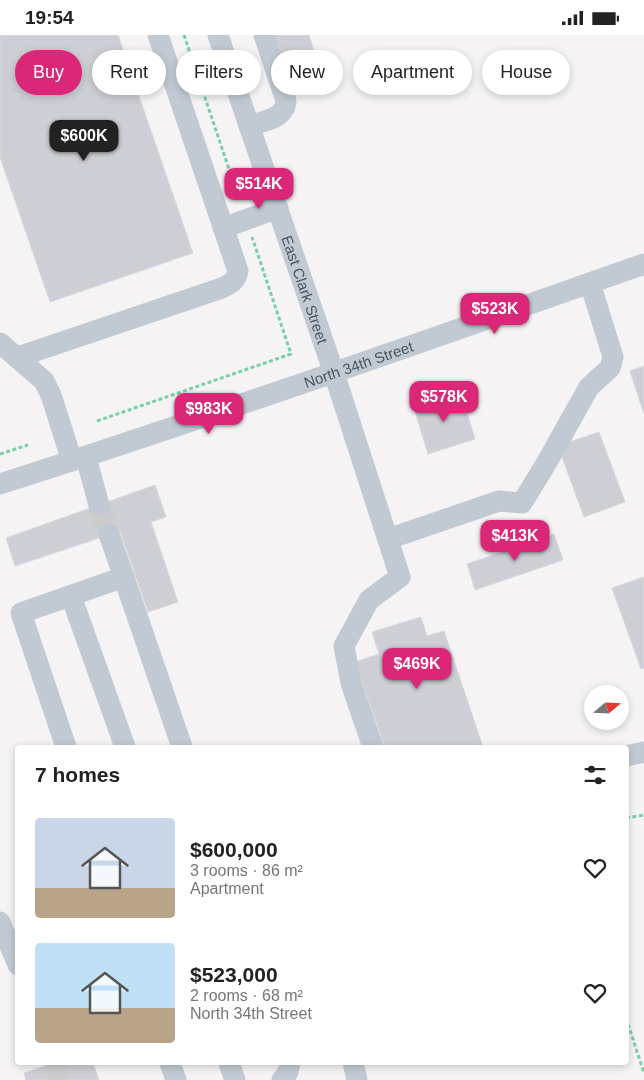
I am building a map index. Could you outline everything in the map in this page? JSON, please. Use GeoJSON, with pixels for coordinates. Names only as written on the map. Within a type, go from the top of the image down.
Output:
{"type":"FeatureCollection","features":[{"type":"Feature","properties":{"kind":"street"},"geometry":{"type":"LineString","coordinates":[[18,357],[230,285],[236,279],[238,271],[158,35]]}},
{"type":"Feature","properties":{"kind":"street","name":"East Clark Street"},"geometry":{"type":"LineString","coordinates":[[218,35],[334,373],[400,577],[369,600],[344,646],[351,683],[372,745]]}},
{"type":"Feature","properties":{"kind":"street"},"geometry":{"type":"LineString","coordinates":[[249,126],[278,116],[284,112],[286,107],[286,101],[264,35]]}},
{"type":"Feature","properties":{"kind":"street"},"geometry":{"type":"LineString","coordinates":[[223,227],[278,208]]}},
{"type":"Feature","properties":{"kind":"street","name":"North 34th Street"},"geometry":{"type":"LineString","coordinates":[[0,484],[334,373],[644,264]]}},
{"type":"Feature","properties":{"kind":"street"},"geometry":{"type":"LineString","coordinates":[[388,539],[499,501],[522,503],[589,387],[610,368],[613,357],[590,283]]}},
{"type":"Feature","properties":{"kind":"street"},"geometry":{"type":"LineString","coordinates":[[0,343],[44,381],[99,505]]}},
{"type":"Feature","properties":{"kind":"street"},"geometry":{"type":"LineString","coordinates":[[109,534],[181,745]]}},
{"type":"Feature","properties":{"kind":"street"},"geometry":{"type":"LineString","coordinates":[[65,745],[21,613],[124,577]]}},
{"type":"Feature","properties":{"kind":"street"},"geometry":{"type":"LineString","coordinates":[[71,596],[124,745]]}},
{"type":"Feature","properties":{"kind":"street"},"geometry":{"type":"LineString","coordinates":[[629,755],[644,752]]}},
{"type":"Feature","properties":{"kind":"street"},"geometry":{"type":"LineString","coordinates":[[0,922],[15,958]]}},
{"type":"Feature","properties":{"kind":"street"},"geometry":{"type":"LineString","coordinates":[[171,1065],[176,1080]]}},
{"type":"Feature","properties":{"kind":"street"},"geometry":{"type":"LineString","coordinates":[[230,1065],[235,1080]]}},
{"type":"Feature","properties":{"kind":"street"},"geometry":{"type":"LineString","coordinates":[[282,1080],[288,1073],[290,1065]]}},
{"type":"Feature","properties":{"kind":"street"},"geometry":{"type":"LineString","coordinates":[[353,1065],[357,1080]]}},
{"type":"Feature","properties":{"kind":"path"},"geometry":{"type":"LineString","coordinates":[[184,35],[238,196]]}},
{"type":"Feature","properties":{"kind":"path"},"geometry":{"type":"LineString","coordinates":[[97,421],[292,354],[252,237]]}},
{"type":"Feature","properties":{"kind":"path"},"geometry":{"type":"LineString","coordinates":[[0,454],[28,445]]}},
{"type":"Feature","properties":{"kind":"path"},"geometry":{"type":"LineString","coordinates":[[629,818],[644,815]]}},
{"type":"Feature","properties":{"kind":"path"},"geometry":{"type":"LineString","coordinates":[[629,1027],[644,1073]]}},
{"type":"Feature","properties":{"kind":"building"},"geometry":{"type":"Polygon","coordinates":[[[0,35],[118,35],[123,50],[92,50],[92,95],[139,95],[193,253],[50,302],[0,157],[0,35]]]}},
{"type":"Feature","properties":{"kind":"building"},"geometry":{"type":"Polygon","coordinates":[[[275,35],[309,35],[314,50],[280,50],[275,35]]]}},
{"type":"Feature","properties":{"kind":"building"},"geometry":{"type":"Polygon","coordinates":[[[644,366],[644,414],[630,371],[644,366]]]}},
{"type":"Feature","properties":{"kind":"building"},"geometry":{"type":"Polygon","coordinates":[[[461,393],[475,439],[428,454],[414,408],[461,393]]]}},
{"type":"Feature","properties":{"kind":"building"},"geometry":{"type":"Polygon","coordinates":[[[599,432],[625,502],[584,517],[558,446],[599,432]]]}},
{"type":"Feature","properties":{"kind":"building"},"geometry":{"type":"Polygon","coordinates":[[[155,485],[166,517],[151,522],[178,602],[148,612],[120,531],[15,566],[6,538],[155,485]]]}},
{"type":"Feature","properties":{"kind":"building"},"geometry":{"type":"Polygon","coordinates":[[[554,534],[563,560],[475,590],[467,564],[554,534]]]}},
{"type":"Feature","properties":{"kind":"building"},"geometry":{"type":"Polygon","coordinates":[[[644,577],[644,668],[641,669],[612,588],[644,577]]]}},
{"type":"Feature","properties":{"kind":"building"},"geometry":{"type":"Polygon","coordinates":[[[421,617],[427,636],[444,631],[482,745],[384,745],[355,662],[379,654],[372,632],[421,617]]]}},
{"type":"Feature","properties":{"kind":"building"},"geometry":{"type":"Polygon","coordinates":[[[47,1065],[94,1065],[99,1080],[26,1080],[24,1073],[47,1065]]]}},
{"type":"Feature","properties":{"kind":"tunnel"},"geometry":{"type":"LineString","coordinates":[[99,505],[109,534]]}},
{"type":"Feature","properties":{"kind":"tunnel"},"geometry":{"type":"LineString","coordinates":[[55,1065],[60,1080]]}}]}
